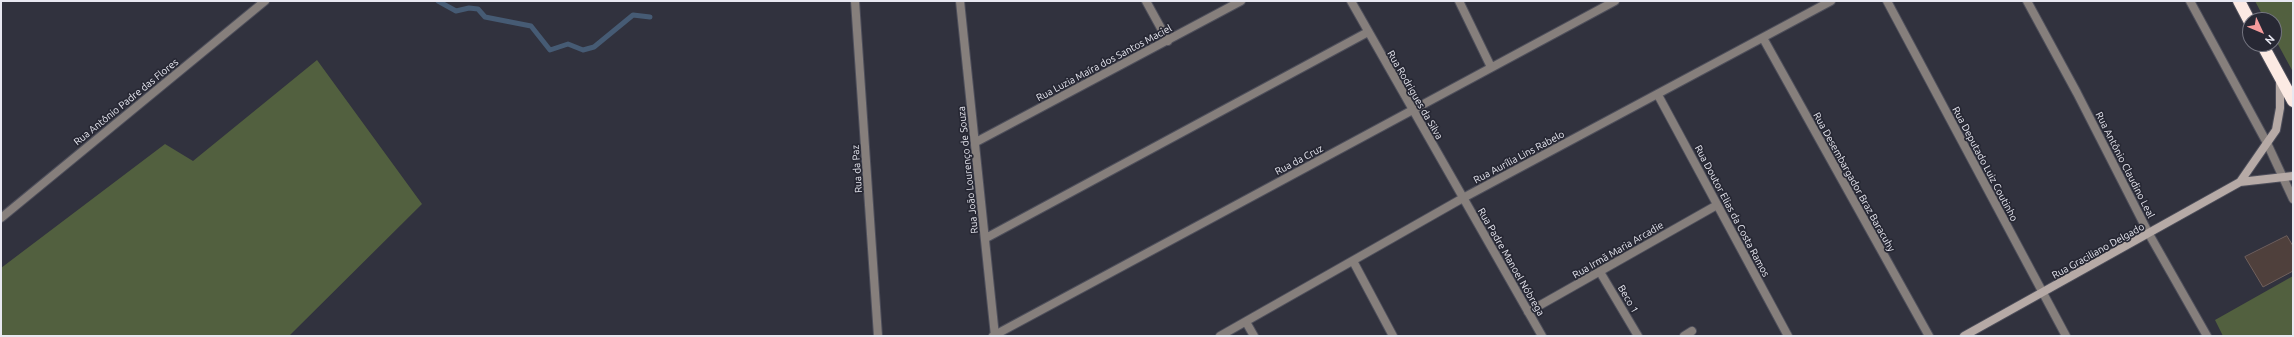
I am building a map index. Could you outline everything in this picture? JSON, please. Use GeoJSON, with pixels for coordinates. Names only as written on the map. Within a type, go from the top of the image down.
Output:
{"type":"FeatureCollection","features":[{"type":"Feature","properties":{"kind":"highway"},"geometry":{"type":"LineString","coordinates":[[2239,1],[2245,12]]}},
{"type":"Feature","properties":{"kind":"highway"},"geometry":{"type":"LineString","coordinates":[[2266,52],[2293,101]]}},
{"type":"Feature","properties":{"kind":"street","name":"Rua Antônio Padre das Flores"},"geometry":{"type":"LineString","coordinates":[[1,218],[264,1]]}},
{"type":"Feature","properties":{"kind":"street","name":"Rua da Paz"},"geometry":{"type":"LineString","coordinates":[[855,1],[878,336]]}},
{"type":"Feature","properties":{"kind":"street","name":"Rua João Lourenço de Souza"},"geometry":{"type":"LineString","coordinates":[[960,1],[986,238],[994,336]]}},
{"type":"Feature","properties":{"kind":"street"},"geometry":{"type":"LineString","coordinates":[[1146,1],[1168,41]]}},
{"type":"Feature","properties":{"kind":"street","name":"Rua Luzia Maíra dos Santos Maciel"},"geometry":{"type":"LineString","coordinates":[[976,142],[1241,1]]}},
{"type":"Feature","properties":{"kind":"street","name":"Rua Rodrigues da Silva"},"geometry":{"type":"LineString","coordinates":[[1351,1],[1463,198]]}},
{"type":"Feature","properties":{"kind":"street"},"geometry":{"type":"LineString","coordinates":[[1459,1],[1491,67]]}},
{"type":"Feature","properties":{"kind":"street","name":"Rua da Cruz"},"geometry":{"type":"LineString","coordinates":[[994,336],[1615,1]]}},
{"type":"Feature","properties":{"kind":"street","name":"Rua Aurília Lins Rabelo"},"geometry":{"type":"LineString","coordinates":[[1220,336],[1463,198],[1658,95],[1831,1]]}},
{"type":"Feature","properties":{"kind":"street","name":"Rua Deputado Luiz Coutinho"},"geometry":{"type":"LineString","coordinates":[[1888,1],[2066,336]]}},
{"type":"Feature","properties":{"kind":"street","name":"Rua Antônio Claudino Leal"},"geometry":{"type":"LineString","coordinates":[[2027,1],[2077,93],[2149,234],[2207,336]]}},
{"type":"Feature","properties":{"kind":"street"},"geometry":{"type":"LineString","coordinates":[[2190,1],[2267,143],[2293,199]]}},
{"type":"Feature","properties":{"kind":"street"},"geometry":{"type":"LineString","coordinates":[[986,238],[1368,32]]}},
{"type":"Feature","properties":{"kind":"street","name":"Rua Desembargador Braz Baracuhy"},"geometry":{"type":"LineString","coordinates":[[1763,38],[1928,336]]}},
{"type":"Feature","properties":{"kind":"street","name":"Rua Graciliano Delgado"},"geometry":{"type":"LineString","coordinates":[[2240,182],[2276,130],[2280,108],[2280,77]]}},
{"type":"Feature","properties":{"kind":"street","name":"Rua Doutor Elias da Costa Ramos"},"geometry":{"type":"LineString","coordinates":[[1658,95],[1788,336]]}},
{"type":"Feature","properties":{"kind":"street","name":"Rua Graciliano Delgado"},"geometry":{"type":"LineString","coordinates":[[1964,336],[2240,182],[2293,176]]}},
{"type":"Feature","properties":{"kind":"street","name":"Rua Padre Manoel Nóbrega"},"geometry":{"type":"LineString","coordinates":[[1463,198],[1542,336]]}},
{"type":"Feature","properties":{"kind":"street","name":"Rua Irmã Maria Arcadie"},"geometry":{"type":"LineString","coordinates":[[1528,312],[1717,205]]}},
{"type":"Feature","properties":{"kind":"street"},"geometry":{"type":"LineString","coordinates":[[1352,261],[1393,336]]}},
{"type":"Feature","properties":{"kind":"street","name":"Beco 1"},"geometry":{"type":"LineString","coordinates":[[1600,272],[1638,336]]}},
{"type":"Feature","properties":{"kind":"street"},"geometry":{"type":"LineString","coordinates":[[1246,322],[1254,336]]}},
{"type":"Feature","properties":{"kind":"street"},"geometry":{"type":"LineString","coordinates":[[1684,336],[1692,331]]}},
{"type":"Feature","properties":{"kind":"green space"},"geometry":{"type":"Polygon","coordinates":[[[2255,1],[2293,1],[2293,72],[2282,52],[2282,12],[2261,12],[2255,1]]]}},
{"type":"Feature","properties":{"kind":"green space"},"geometry":{"type":"Polygon","coordinates":[[[317,60],[422,204],[289,336],[1,336],[1,268],[165,144],[193,161],[317,60]]]}},
{"type":"Feature","properties":{"kind":"green space"},"geometry":{"type":"Polygon","coordinates":[[[2293,276],[2293,336],[2223,336],[2215,320],[2293,276]]]}},
{"type":"Feature","properties":{"kind":"building"},"geometry":{"type":"Polygon","coordinates":[[[2287,236],[2293,246],[2293,271],[2263,287],[2245,257],[2287,236]]]}},
{"type":"Feature","properties":{"kind":"waterway"},"geometry":{"type":"LineString","coordinates":[[438,1],[456,11],[469,8],[478,9],[485,17],[531,26],[550,50],[568,44],[583,50],[594,47],[633,15],[650,17]]}}]}
